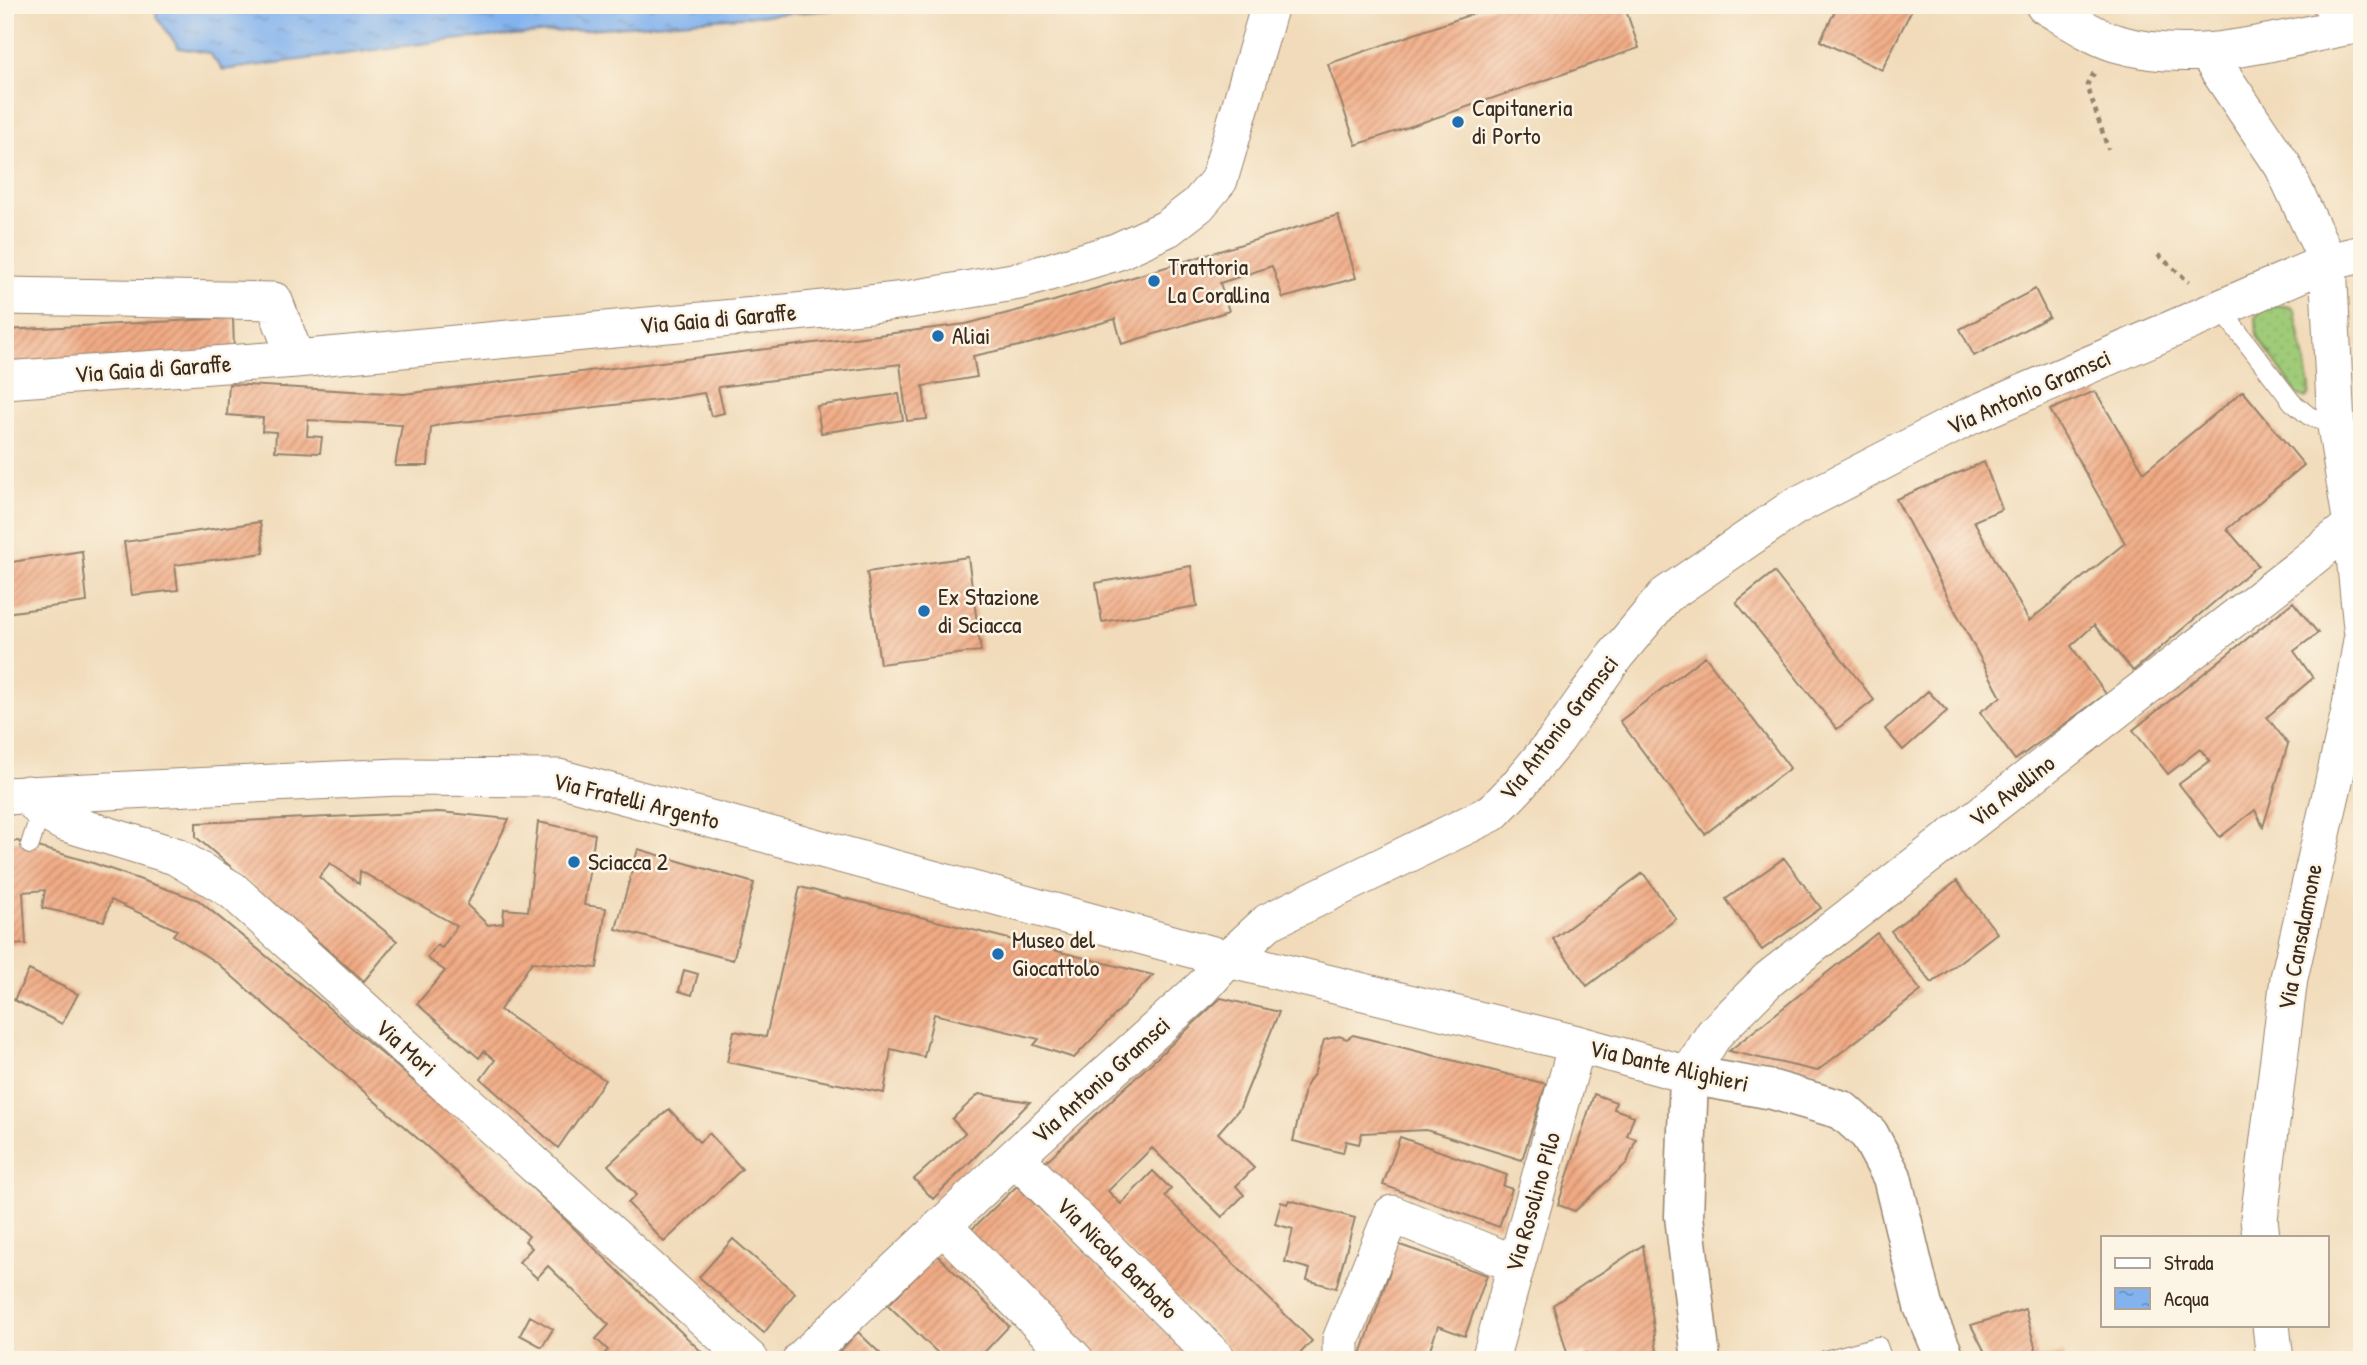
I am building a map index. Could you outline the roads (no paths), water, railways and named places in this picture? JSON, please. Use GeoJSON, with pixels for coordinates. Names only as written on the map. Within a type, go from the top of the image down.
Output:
{"type":"FeatureCollection","features":[{"type":"Feature","properties":{"kind":"street","name":"Via Gaia di Garaffe"},"geometry":{"type":"LineString","coordinates":[[5,380],[296,359],[906,300],[1019,281],[1116,251],[1168,228],[1198,205],[1219,180],[1270,5]]}},
{"type":"Feature","properties":{"kind":"street"},"geometry":{"type":"LineString","coordinates":[[2054,8],[2112,42],[2157,52],[2207,53],[2245,49],[2309,33],[2342,19]]}},
{"type":"Feature","properties":{"kind":"street"},"geometry":{"type":"LineString","coordinates":[[2207,53],[2345,258],[2336,426],[2352,525],[2362,628]]}},
{"type":"Feature","properties":{"kind":"street","name":"Via Antonio Gramsci"},"geometry":{"type":"LineString","coordinates":[[802,1360],[1015,1157],[1202,988],[1228,959],[1268,922],[1492,813],[1556,740],[1615,656],[1665,596],[1794,507],[1970,416],[2345,258]]}},
{"type":"Feature","properties":{"kind":"street"},"geometry":{"type":"LineString","coordinates":[[5,296],[274,301],[296,359]]}},
{"type":"Feature","properties":{"kind":"street","name":"Via Avellino"},"geometry":{"type":"LineString","coordinates":[[1689,1075],[1714,1034],[1769,979],[2352,525]]}},
{"type":"Feature","properties":{"kind":"street","name":"Via Cansalamone"},"geometry":{"type":"LineString","coordinates":[[2261,1236],[2259,1219],[2289,978],[2350,711],[2362,640]]}},
{"type":"Feature","properties":{"kind":"street","name":"Via Fratelli Argento"},"geometry":{"type":"LineString","coordinates":[[24,800],[398,777],[559,778],[1228,959]]}},
{"type":"Feature","properties":{"kind":"street","name":"Via Mori"},"geometry":{"type":"LineString","coordinates":[[24,800],[62,821],[175,856],[232,890],[750,1360]]}},
{"type":"Feature","properties":{"kind":"street","name":"Via Dante Alighieri"},"geometry":{"type":"LineString","coordinates":[[1228,959],[1577,1044],[1689,1075],[1773,1090],[1842,1110],[1869,1133],[1892,1177],[1923,1307],[1946,1360]]}},
{"type":"Feature","properties":{"kind":"street","name":"Via Rosolino Pilo"},"geometry":{"type":"LineString","coordinates":[[1490,1360],[1577,1044]]}},
{"type":"Feature","properties":{"kind":"street"},"geometry":{"type":"LineString","coordinates":[[1689,1075],[1684,1216],[1701,1360]]}},
{"type":"Feature","properties":{"kind":"street","name":"Via Nicola Barbato"},"geometry":{"type":"LineString","coordinates":[[1015,1157],[1218,1360]]}},
{"type":"Feature","properties":{"kind":"street"},"geometry":{"type":"LineString","coordinates":[[1341,1360],[1341,1340],[1392,1214],[1515,1264]]}},
{"type":"Feature","properties":{"kind":"street"},"geometry":{"type":"LineString","coordinates":[[942,1225],[1075,1360]]}},
{"type":"Feature","properties":{"kind":"street"},"geometry":{"type":"LineString","coordinates":[[2271,1326],[2274,1360]]}},
{"type":"Feature","properties":{"kind":"lane"},"geometry":{"type":"LineString","coordinates":[[2220,309],[2292,402],[2309,416],[2336,426]]}},
{"type":"Feature","properties":{"kind":"lane"},"geometry":{"type":"LineString","coordinates":[[24,800],[30,845]]}},
{"type":"Feature","properties":{"kind":"lane"},"geometry":{"type":"LineString","coordinates":[[1825,1360],[1878,1346],[1883,1360]]}},
{"type":"Feature","properties":{"kind":"water"},"geometry":{"type":"Polygon","coordinates":[[[158,5],[895,5],[450,40],[223,70],[209,53],[179,48],[156,16],[158,5]]]}},
{"type":"Feature","properties":{"kind":"place","name":"Capitaneria di Porto"},"geometry":{"type":"Point","coordinates":[1458,122]}},
{"type":"Feature","properties":{"kind":"place","name":"Trattoria La Corallina"},"geometry":{"type":"Point","coordinates":[1154,281]}},
{"type":"Feature","properties":{"kind":"place","name":"Aliai"},"geometry":{"type":"Point","coordinates":[938,336]}},
{"type":"Feature","properties":{"kind":"place","name":"Ex Stazione di Sciacca"},"geometry":{"type":"Point","coordinates":[924,611]}},
{"type":"Feature","properties":{"kind":"place","name":"Sciacca 2"},"geometry":{"type":"Point","coordinates":[574,862]}},
{"type":"Feature","properties":{"kind":"place","name":"Museo del Giocattolo"},"geometry":{"type":"Point","coordinates":[998,954]}}]}
